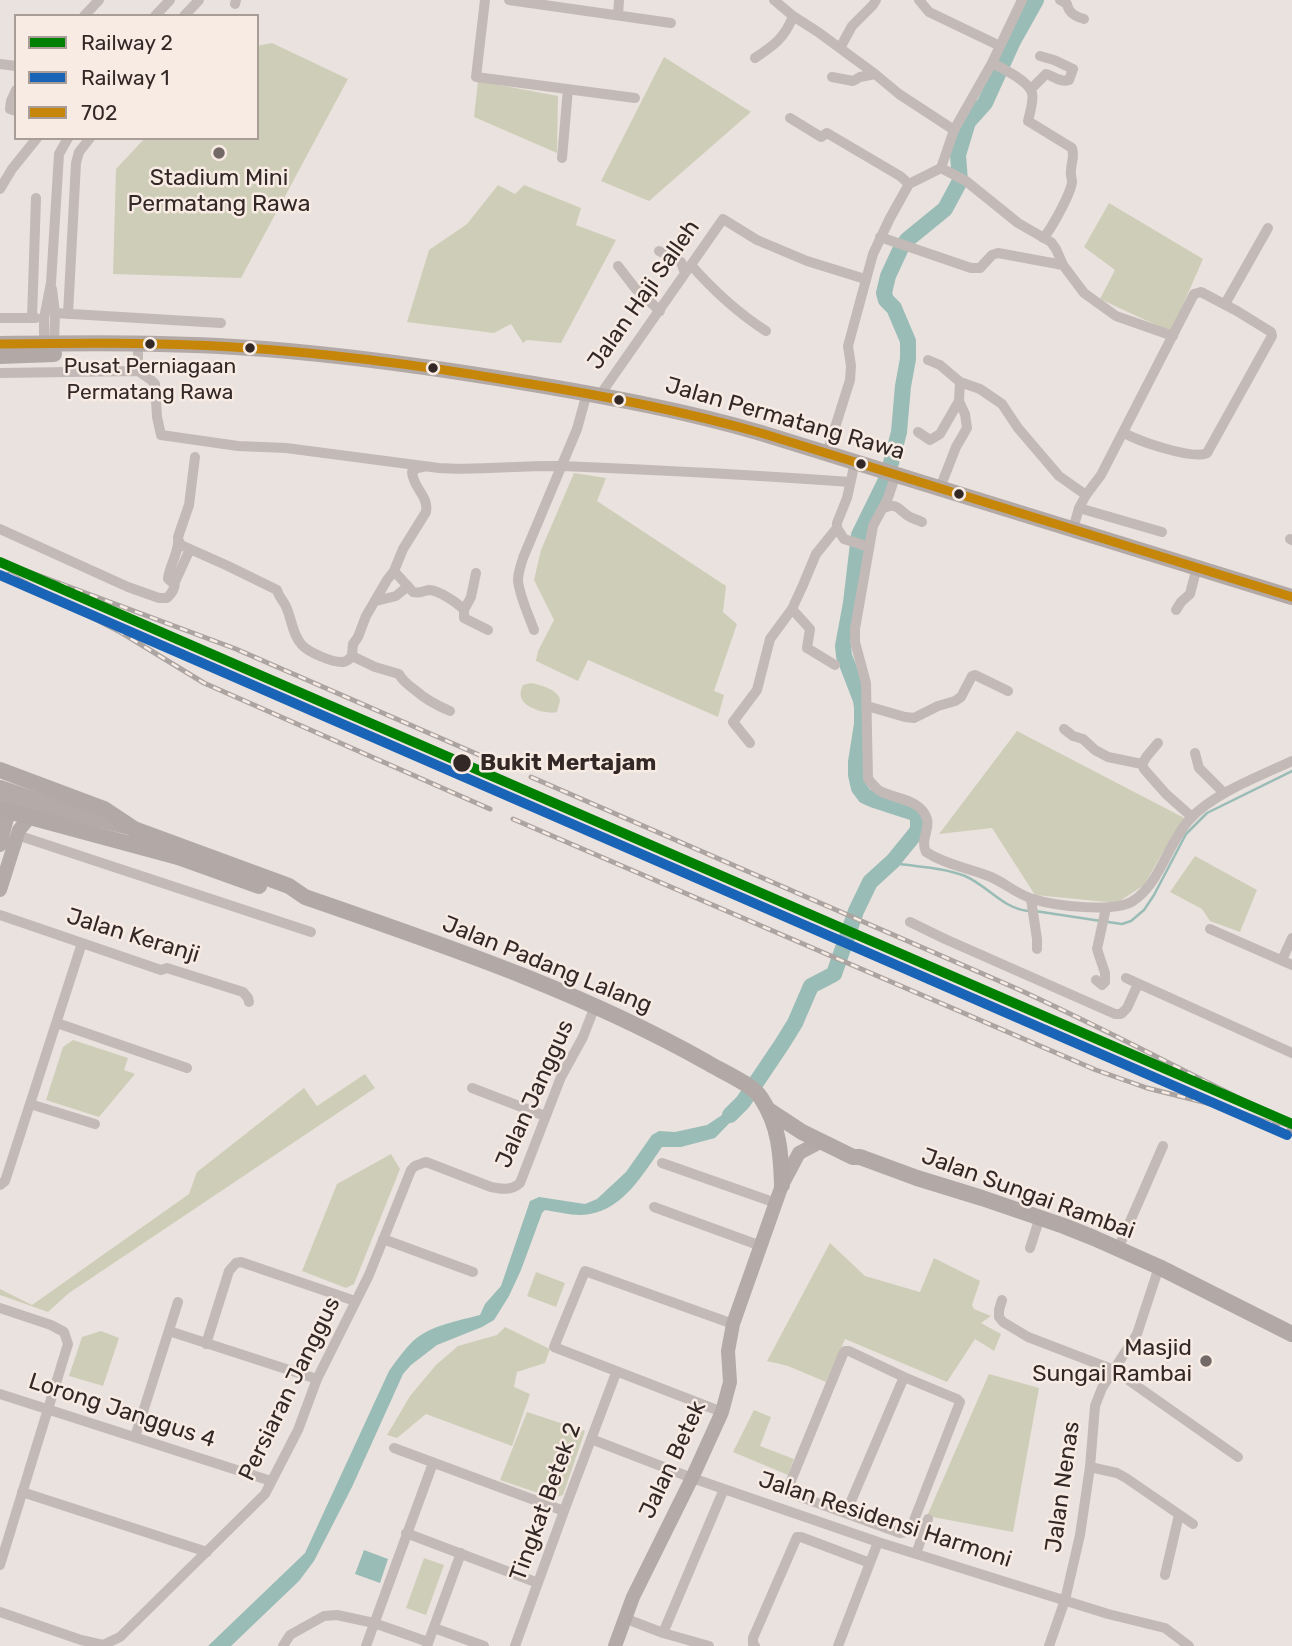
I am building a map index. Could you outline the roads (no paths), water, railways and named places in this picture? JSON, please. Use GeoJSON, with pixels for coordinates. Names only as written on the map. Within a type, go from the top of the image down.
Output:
{"type":"FeatureCollection","features":[{"type":"Feature","properties":{"kind":"main road","name":"Jalan Permatang Rawa"},"geometry":{"type":"LineString","coordinates":[[0,344],[138,344],[245,348],[341,356],[462,372],[594,394],[729,424],[1292,597]]}},
{"type":"Feature","properties":{"kind":"main road"},"geometry":{"type":"LineString","coordinates":[[0,356],[104,352],[115,346]]}},
{"type":"Feature","properties":{"kind":"main road","name":"Jalan Padang Lalang"},"geometry":{"type":"LineString","coordinates":[[0,770],[104,809],[134,829],[289,886],[305,897],[515,972],[595,1006],[634,1024],[744,1084],[762,1100],[769,1100],[807,1126]]}},
{"type":"Feature","properties":{"kind":"main road","name":"Jalan Padang Lalang"},"geometry":{"type":"LineString","coordinates":[[0,809],[36,809],[288,897],[305,897]]}},
{"type":"Feature","properties":{"kind":"main road"},"geometry":{"type":"LineString","coordinates":[[762,1100],[774,1121],[779,1140],[782,1185]]}},
{"type":"Feature","properties":{"kind":"main road","name":"Jalan Sungai Rambai"},"geometry":{"type":"LineString","coordinates":[[762,1100],[802,1132],[853,1157],[860,1157],[1040,1217],[1159,1267],[1292,1334]]}},
{"type":"Feature","properties":{"kind":"main road","name":"Jalan Sungai Rambai"},"geometry":{"type":"LineString","coordinates":[[807,1126],[857,1151],[860,1157]]}},
{"type":"Feature","properties":{"kind":"street"},"geometry":{"type":"LineString","coordinates":[[86,14],[99,0]]}},
{"type":"Feature","properties":{"kind":"street"},"geometry":{"type":"LineString","coordinates":[[158,14],[170,0]]}},
{"type":"Feature","properties":{"kind":"street"},"geometry":{"type":"LineString","coordinates":[[186,14],[199,0]]}},
{"type":"Feature","properties":{"kind":"street"},"geometry":{"type":"LineString","coordinates":[[485,0],[476,77],[635,98]]}},
{"type":"Feature","properties":{"kind":"street"},"geometry":{"type":"LineString","coordinates":[[509,0],[671,23]]}},
{"type":"Feature","properties":{"kind":"street"},"geometry":{"type":"LineString","coordinates":[[618,15],[620,0]]}},
{"type":"Feature","properties":{"kind":"street"},"geometry":{"type":"LineString","coordinates":[[774,0],[899,94],[954,130]]}},
{"type":"Feature","properties":{"kind":"street"},"geometry":{"type":"LineString","coordinates":[[840,48],[852,26],[876,0]]}},
{"type":"Feature","properties":{"kind":"street"},"geometry":{"type":"LineString","coordinates":[[919,0],[929,12],[1000,46]]}},
{"type":"Feature","properties":{"kind":"street"},"geometry":{"type":"LineString","coordinates":[[947,170],[954,130],[1000,67],[1000,46],[1022,0]]}},
{"type":"Feature","properties":{"kind":"street"},"geometry":{"type":"LineString","coordinates":[[1060,0],[1067,4],[1070,12],[1084,19]]}},
{"type":"Feature","properties":{"kind":"street"},"geometry":{"type":"LineString","coordinates":[[755,58],[777,43],[793,16]]}},
{"type":"Feature","properties":{"kind":"street"},"geometry":{"type":"LineString","coordinates":[[1031,89],[1045,74],[1065,82],[1069,80],[1073,69],[1040,56]]}},
{"type":"Feature","properties":{"kind":"street"},"geometry":{"type":"LineString","coordinates":[[1000,67],[1031,89],[1033,96],[1028,121],[1072,148],[1074,153],[1068,195],[1042,238]]}},
{"type":"Feature","properties":{"kind":"street"},"geometry":{"type":"LineString","coordinates":[[832,77],[853,81],[875,74]]}},
{"type":"Feature","properties":{"kind":"street"},"geometry":{"type":"LineString","coordinates":[[562,158],[568,89]]}},
{"type":"Feature","properties":{"kind":"street"},"geometry":{"type":"LineString","coordinates":[[14,93],[10,109],[14,110]]}},
{"type":"Feature","properties":{"kind":"street"},"geometry":{"type":"LineString","coordinates":[[790,118],[821,137],[827,133],[909,184]]}},
{"type":"Feature","properties":{"kind":"street"},"geometry":{"type":"LineString","coordinates":[[0,189],[35,140]]}},
{"type":"Feature","properties":{"kind":"street"},"geometry":{"type":"LineString","coordinates":[[49,343],[59,154],[67,140]]}},
{"type":"Feature","properties":{"kind":"street"},"geometry":{"type":"LineString","coordinates":[[68,314],[76,163],[77,155],[88,140]]}},
{"type":"Feature","properties":{"kind":"street"},"geometry":{"type":"LineString","coordinates":[[0,168],[12,169]]}},
{"type":"Feature","properties":{"kind":"street"},"geometry":{"type":"LineString","coordinates":[[947,170],[966,181],[1018,223],[1051,242],[1063,265],[1084,293],[1116,316],[1173,336]]}},
{"type":"Feature","properties":{"kind":"street"},"geometry":{"type":"LineString","coordinates":[[827,453],[850,380],[848,346],[865,279],[880,237],[909,184],[947,170]]}},
{"type":"Feature","properties":{"kind":"street"},"geometry":{"type":"LineString","coordinates":[[32,318],[36,198]]}},
{"type":"Feature","properties":{"kind":"street","name":"Jalan Haji Salleh"},"geometry":{"type":"LineString","coordinates":[[534,630],[520,590],[520,570],[577,429],[594,394],[660,311],[723,219],[757,240],[807,261],[865,279]]}},
{"type":"Feature","properties":{"kind":"street"},"geometry":{"type":"LineString","coordinates":[[1225,304],[1268,228]]}},
{"type":"Feature","properties":{"kind":"street"},"geometry":{"type":"LineString","coordinates":[[880,237],[975,269],[998,253],[1063,265]]}},
{"type":"Feature","properties":{"kind":"street"},"geometry":{"type":"LineString","coordinates":[[659,251],[681,262],[743,316],[766,331]]}},
{"type":"Feature","properties":{"kind":"street"},"geometry":{"type":"LineString","coordinates":[[618,266],[635,288],[660,311]]}},
{"type":"Feature","properties":{"kind":"street"},"geometry":{"type":"LineString","coordinates":[[1073,528],[1079,508],[1101,475],[1125,427],[1194,294],[1201,292],[1269,330],[1272,336],[1208,453],[1202,456],[1193,455],[1147,443],[1125,427]]}},
{"type":"Feature","properties":{"kind":"street"},"geometry":{"type":"LineString","coordinates":[[0,318],[68,314],[221,323]]}},
{"type":"Feature","properties":{"kind":"street"},"geometry":{"type":"LineString","coordinates":[[138,344],[138,371]]}},
{"type":"Feature","properties":{"kind":"street"},"geometry":{"type":"LineString","coordinates":[[928,360],[940,365],[960,382],[980,388],[1002,404],[1018,428],[1059,477],[1086,495]]}},
{"type":"Feature","properties":{"kind":"street"},"geometry":{"type":"LineString","coordinates":[[0,373],[138,371],[155,384],[161,435],[238,446],[286,448],[454,469],[562,466],[850,482]]}},
{"type":"Feature","properties":{"kind":"street"},"geometry":{"type":"LineString","coordinates":[[918,432],[930,440],[940,434],[959,401],[960,382]]}},
{"type":"Feature","properties":{"kind":"street"},"geometry":{"type":"LineString","coordinates":[[940,488],[956,447],[967,428],[959,401]]}},
{"type":"Feature","properties":{"kind":"street"},"geometry":{"type":"LineString","coordinates":[[940,434],[956,447]]}},
{"type":"Feature","properties":{"kind":"street"},"geometry":{"type":"LineString","coordinates":[[175,582],[168,579],[168,575],[189,505],[195,457]]}},
{"type":"Feature","properties":{"kind":"street"},"geometry":{"type":"LineString","coordinates":[[750,743],[733,722],[757,690],[770,639],[792,609],[816,554],[837,528],[855,462]]}},
{"type":"Feature","properties":{"kind":"street"},"geometry":{"type":"LineString","coordinates":[[179,541],[181,545],[277,590],[303,646],[328,659],[347,661],[352,656],[353,644],[394,571],[403,549],[426,512],[425,499],[412,479],[412,472],[425,467]]}},
{"type":"Feature","properties":{"kind":"street"},"geometry":{"type":"LineString","coordinates":[[891,472],[882,509],[863,544],[855,642],[866,683],[868,779],[882,792],[916,804],[927,817],[923,844],[926,852],[952,866],[993,878],[1031,901],[1106,909],[1124,906],[1149,887],[1171,846],[1192,817],[1224,793],[1292,761]]}},
{"type":"Feature","properties":{"kind":"street"},"geometry":{"type":"LineString","coordinates":[[882,509],[894,506],[922,522]]}},
{"type":"Feature","properties":{"kind":"street"},"geometry":{"type":"LineString","coordinates":[[1079,508],[1162,532]]}},
{"type":"Feature","properties":{"kind":"street"},"geometry":{"type":"LineString","coordinates":[[837,528],[844,539],[863,544]]}},
{"type":"Feature","properties":{"kind":"street"},"geometry":{"type":"LineString","coordinates":[[0,529],[128,587],[159,598],[167,598],[172,593],[190,549]]}},
{"type":"Feature","properties":{"kind":"street"},"geometry":{"type":"LineString","coordinates":[[1177,610],[1189,594],[1197,567]]}},
{"type":"Feature","properties":{"kind":"street"},"geometry":{"type":"LineString","coordinates":[[394,571],[416,594],[433,590],[458,603],[464,610]]}},
{"type":"Feature","properties":{"kind":"street"},"geometry":{"type":"LineString","coordinates":[[476,573],[464,618],[488,630]]}},
{"type":"Feature","properties":{"kind":"street"},"geometry":{"type":"LineString","coordinates":[[376,601],[396,596],[408,586]]}},
{"type":"Feature","properties":{"kind":"street"},"geometry":{"type":"LineString","coordinates":[[792,609],[810,629],[807,648],[835,665]]}},
{"type":"Feature","properties":{"kind":"street"},"geometry":{"type":"LineString","coordinates":[[352,656],[399,674],[402,681],[414,688],[420,696],[450,711]]}},
{"type":"Feature","properties":{"kind":"street"},"geometry":{"type":"LineString","coordinates":[[867,705],[914,718],[961,697],[975,675],[1008,691]]}},
{"type":"Feature","properties":{"kind":"street"},"geometry":{"type":"LineString","coordinates":[[1064,729],[1108,757],[1142,764]]}},
{"type":"Feature","properties":{"kind":"street"},"geometry":{"type":"LineString","coordinates":[[1142,764],[1158,743]]}},
{"type":"Feature","properties":{"kind":"street"},"geometry":{"type":"LineString","coordinates":[[1195,753],[1199,768],[1224,793]]}},
{"type":"Feature","properties":{"kind":"street"},"geometry":{"type":"LineString","coordinates":[[1142,764],[1166,794],[1192,817]]}},
{"type":"Feature","properties":{"kind":"street"},"geometry":{"type":"LineString","coordinates":[[0,787],[36,809]]}},
{"type":"Feature","properties":{"kind":"street"},"geometry":{"type":"LineString","coordinates":[[0,798],[36,809],[134,829]]}},
{"type":"Feature","properties":{"kind":"street"},"geometry":{"type":"LineString","coordinates":[[0,809],[7,818],[0,890]]}},
{"type":"Feature","properties":{"kind":"street"},"geometry":{"type":"LineString","coordinates":[[5,837],[22,826],[36,809]]}},
{"type":"Feature","properties":{"kind":"street"},"geometry":{"type":"LineString","coordinates":[[5,837],[311,932]]}},
{"type":"Feature","properties":{"kind":"street"},"geometry":{"type":"LineString","coordinates":[[1031,901],[1037,949]]}},
{"type":"Feature","properties":{"kind":"street"},"geometry":{"type":"LineString","coordinates":[[1096,980],[1101,985],[1105,982],[1105,973],[1097,949],[1106,909]]}},
{"type":"Feature","properties":{"kind":"street","name":"Jalan Keranji"},"geometry":{"type":"LineString","coordinates":[[0,915],[161,970],[167,968],[243,992],[249,1002]]}},
{"type":"Feature","properties":{"kind":"street"},"geometry":{"type":"LineString","coordinates":[[910,922],[1115,1014],[1121,1014],[1127,1008],[1138,984]]}},
{"type":"Feature","properties":{"kind":"street"},"geometry":{"type":"LineString","coordinates":[[1210,929],[1287,963],[1292,937]]}},
{"type":"Feature","properties":{"kind":"street"},"geometry":{"type":"LineString","coordinates":[[1,1185],[5,1181],[82,943]]}},
{"type":"Feature","properties":{"kind":"street"},"geometry":{"type":"LineString","coordinates":[[1126,978],[1292,1053]]}},
{"type":"Feature","properties":{"kind":"street","name":"Jalan Janggus"},"geometry":{"type":"LineString","coordinates":[[426,1162],[491,1187],[515,1188],[520,1183],[561,1077],[583,1037],[595,1006]]}},
{"type":"Feature","properties":{"kind":"street"},"geometry":{"type":"LineString","coordinates":[[57,1023],[187,1068]]}},
{"type":"Feature","properties":{"kind":"street"},"geometry":{"type":"LineString","coordinates":[[472,1088],[545,1116]]}},
{"type":"Feature","properties":{"kind":"street"},"geometry":{"type":"LineString","coordinates":[[30,1104],[95,1124]]}},
{"type":"Feature","properties":{"kind":"street","name":"Jalan Betek"},"geometry":{"type":"LineString","coordinates":[[615,1646],[624,1618],[722,1412],[730,1381],[728,1351],[733,1324],[782,1185],[799,1153],[820,1142]]}},
{"type":"Feature","properties":{"kind":"street"},"geometry":{"type":"LineString","coordinates":[[1118,1249],[1163,1146]]}},
{"type":"Feature","properties":{"kind":"street","name":"Persiaran Janggus"},"geometry":{"type":"LineString","coordinates":[[0,1612],[103,1645],[120,1637],[264,1494],[298,1430],[317,1379],[369,1275],[411,1170],[426,1162]]}},
{"type":"Feature","properties":{"kind":"street"},"geometry":{"type":"LineString","coordinates":[[662,1163],[776,1203]]}},
{"type":"Feature","properties":{"kind":"street"},"geometry":{"type":"LineString","coordinates":[[654,1208],[761,1246]]}},
{"type":"Feature","properties":{"kind":"street"},"geometry":{"type":"LineString","coordinates":[[1030,1248],[1040,1217]]}},
{"type":"Feature","properties":{"kind":"street"},"geometry":{"type":"LineString","coordinates":[[383,1238],[473,1272]]}},
{"type":"Feature","properties":{"kind":"street"},"geometry":{"type":"LineString","coordinates":[[206,1344],[229,1271],[236,1263],[241,1262],[355,1301]]}},
{"type":"Feature","properties":{"kind":"street","name":"Jalan Nenas"},"geometry":{"type":"LineString","coordinates":[[1049,1646],[1065,1600],[1080,1535],[1096,1406],[1102,1388],[1137,1334],[1159,1267]]}},
{"type":"Feature","properties":{"kind":"street"},"geometry":{"type":"LineString","coordinates":[[722,1412],[554,1347],[585,1271],[733,1324]]}},
{"type":"Feature","properties":{"kind":"street"},"geometry":{"type":"LineString","coordinates":[[1002,1300],[999,1317],[1003,1322],[1028,1337],[1114,1370],[1238,1457]]}},
{"type":"Feature","properties":{"kind":"street"},"geometry":{"type":"LineString","coordinates":[[135,1437],[178,1302]]}},
{"type":"Feature","properties":{"kind":"street"},"geometry":{"type":"LineString","coordinates":[[0,1308],[51,1325],[64,1332],[68,1344],[22,1493],[4,1534],[0,1564]]}},
{"type":"Feature","properties":{"kind":"street"},"geometry":{"type":"LineString","coordinates":[[169,1331],[317,1379]]}},
{"type":"Feature","properties":{"kind":"street"},"geometry":{"type":"LineString","coordinates":[[845,1351],[904,1377],[960,1402],[911,1528],[900,1533],[846,1513],[807,1507],[790,1493],[788,1488],[845,1351]]}},
{"type":"Feature","properties":{"kind":"street","name":"Tingkat Betek 2"},"geometry":{"type":"LineString","coordinates":[[515,1646],[617,1373]]}},
{"type":"Feature","properties":{"kind":"street"},"geometry":{"type":"LineString","coordinates":[[846,1513],[904,1377]]}},
{"type":"Feature","properties":{"kind":"street","name":"Lorong Janggus 4"},"geometry":{"type":"LineString","coordinates":[[0,1394],[271,1481]]}},
{"type":"Feature","properties":{"kind":"street","name":"Jalan Residensi Harmoni"},"geometry":{"type":"LineString","coordinates":[[591,1439],[724,1489],[807,1507],[878,1542],[1108,1614],[1165,1628],[1188,1645]]}},
{"type":"Feature","properties":{"kind":"street"},"geometry":{"type":"LineString","coordinates":[[394,1448],[564,1511]]}},
{"type":"Feature","properties":{"kind":"street"},"geometry":{"type":"LineString","coordinates":[[366,1646],[433,1463]]}},
{"type":"Feature","properties":{"kind":"street"},"geometry":{"type":"LineString","coordinates":[[1090,1467],[1117,1473],[1126,1478],[1192,1524]]}},
{"type":"Feature","properties":{"kind":"street"},"geometry":{"type":"LineString","coordinates":[[663,1633],[724,1489]]}},
{"type":"Feature","properties":{"kind":"street"},"geometry":{"type":"LineString","coordinates":[[22,1493],[207,1552]]}},
{"type":"Feature","properties":{"kind":"street"},"geometry":{"type":"LineString","coordinates":[[1166,1575],[1179,1515]]}},
{"type":"Feature","properties":{"kind":"street"},"geometry":{"type":"LineString","coordinates":[[916,1554],[928,1519]]}},
{"type":"Feature","properties":{"kind":"street"},"geometry":{"type":"LineString","coordinates":[[406,1533],[538,1583]]}},
{"type":"Feature","properties":{"kind":"street"},"geometry":{"type":"LineString","coordinates":[[755,1646],[753,1638],[797,1537],[870,1563]]}},
{"type":"Feature","properties":{"kind":"street"},"geometry":{"type":"LineString","coordinates":[[838,1646],[878,1542]]}},
{"type":"Feature","properties":{"kind":"street"},"geometry":{"type":"LineString","coordinates":[[284,1646],[290,1635],[324,1616],[337,1615],[374,1623],[428,1644],[461,1553]]}},
{"type":"Feature","properties":{"kind":"street"},"geometry":{"type":"LineString","coordinates":[[624,1618],[709,1646]]}},
{"type":"Feature","properties":{"kind":"street"},"geometry":{"type":"LineString","coordinates":[[434,1628],[484,1646]]}},
{"type":"Feature","properties":{"kind":"water"},"geometry":{"type":"Polygon","coordinates":[[[739,1095],[749,1103],[715,1138],[681,1147],[662,1147],[632,1188],[613,1205],[585,1215],[545,1210],[542,1213],[521,1270],[494,1320],[437,1345],[403,1374],[352,1487],[314,1561],[299,1581],[231,1646],[208,1646],[305,1553],[389,1371],[403,1352],[428,1331],[480,1315],[485,1304],[501,1286],[530,1201],[539,1197],[585,1204],[597,1199],[626,1172],[652,1135],[659,1131],[675,1132],[707,1125],[728,1111],[739,1095]]]}},
{"type":"Feature","properties":{"kind":"water"},"geometry":{"type":"Polygon","coordinates":[[[364,1550],[388,1559],[380,1583],[355,1574],[364,1550]]]}},
{"type":"Feature","properties":{"kind":"waterway"},"geometry":{"type":"LineString","coordinates":[[891,463],[899,432],[908,341],[894,308],[886,300],[884,293],[888,276],[907,240],[945,209],[960,181],[958,155],[968,122],[985,103],[1013,41],[1036,0]]}},
{"type":"Feature","properties":{"kind":"waterway"},"geometry":{"type":"LineString","coordinates":[[730,1115],[743,1102],[782,1044],[795,1023],[811,986],[834,974],[856,911],[870,882],[893,861],[918,829],[918,816],[914,813],[865,796],[859,788],[856,762],[862,708],[843,646],[859,535],[885,482]]}},
{"type":"Feature","properties":{"kind":"waterway"},"geometry":{"type":"LineString","coordinates":[[1108,922],[1122,924],[1131,921],[1144,910],[1186,834],[1207,813],[1292,771]]}},
{"type":"Feature","properties":{"kind":"waterway"},"geometry":{"type":"LineString","coordinates":[[893,861],[965,876],[1010,906],[1028,911]]}},
{"type":"Feature","properties":{"kind":"waterway"},"geometry":{"type":"LineString","coordinates":[[1035,911],[1101,921]]}},
{"type":"Feature","properties":{"kind":"railway"},"geometry":{"type":"LineString","coordinates":[[0,561],[236,649],[509,768]]}},
{"type":"Feature","properties":{"kind":"railway"},"geometry":{"type":"LineString","coordinates":[[9,574],[124,634]]}},
{"type":"Feature","properties":{"kind":"railway"},"geometry":{"type":"LineString","coordinates":[[117,630],[204,683],[490,809]]}},
{"type":"Feature","properties":{"kind":"railway"},"geometry":{"type":"LineString","coordinates":[[531,777],[1013,987],[1282,1119]]}},
{"type":"Feature","properties":{"kind":"railway"},"geometry":{"type":"LineString","coordinates":[[513,819],[1096,1070],[1147,1088],[1227,1108]]}},
{"type":"Feature","properties":{"kind":"railway"},"geometry":{"type":"LineString","coordinates":[[1219,1105],[1292,1131]]}},
{"type":"Feature","properties":{"kind":"rail line","name":"2"},"geometry":{"type":"LineString","coordinates":[[0,562],[1292,1124]]}},
{"type":"Feature","properties":{"kind":"rail line","name":"1"},"geometry":{"type":"LineString","coordinates":[[0,575],[1287,1135]]}},
{"type":"Feature","properties":{"kind":"place","name":"Stadium Mini Permatang Rawa"},"geometry":{"type":"Point","coordinates":[219,153]}},
{"type":"Feature","properties":{"kind":"place","name":"Pusat Perniagaan Permatang Rawa"},"geometry":{"type":"Point","coordinates":[150,344]}},
{"type":"Feature","properties":{"kind":"place","name":"Bukit Mertajam"},"geometry":{"type":"Point","coordinates":[462,763]}},
{"type":"Feature","properties":{"kind":"place","name":"Masjid Sungai Rambai"},"geometry":{"type":"Point","coordinates":[1206,1361]}}]}
